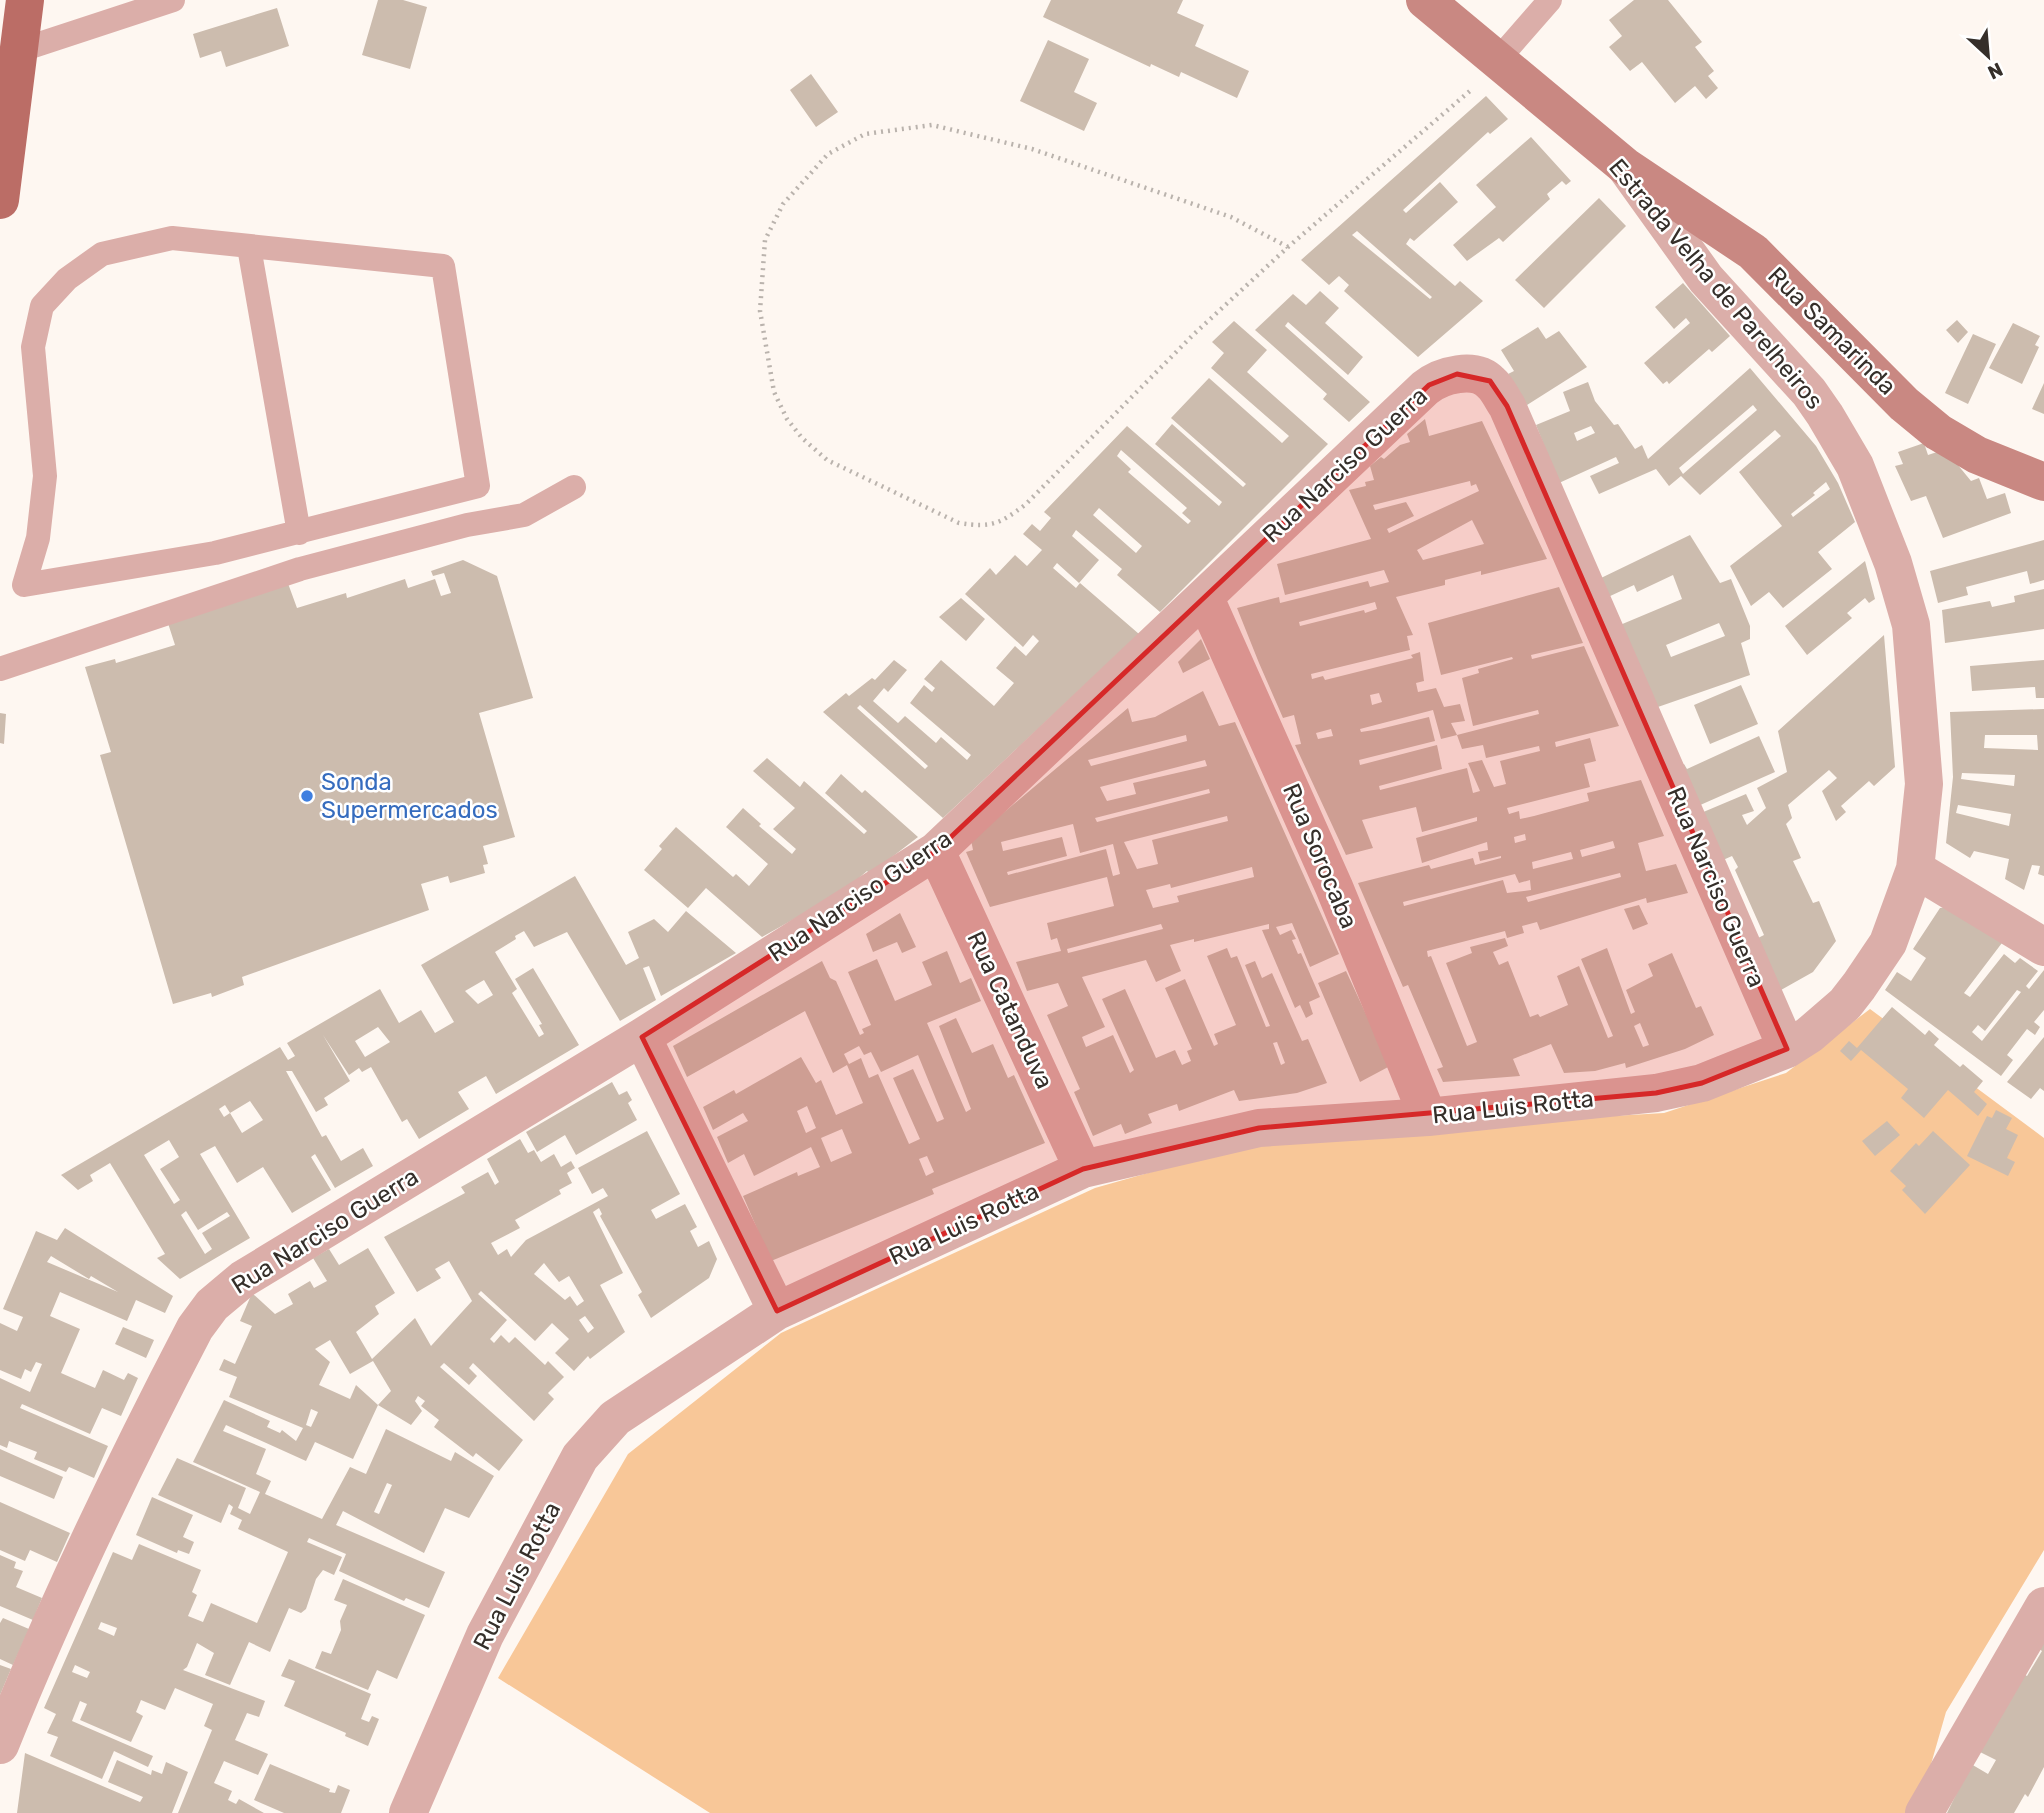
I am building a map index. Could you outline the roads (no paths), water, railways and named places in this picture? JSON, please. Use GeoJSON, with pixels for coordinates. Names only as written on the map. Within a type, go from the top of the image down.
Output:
{"type":"FeatureCollection","features":[{"type":"Feature","properties":{"kind":"main road"},"geometry":{"type":"LineString","coordinates":[[0,200],[25,0]]}},
{"type":"Feature","properties":{"kind":"main road","name":"Estrada Velha de Parelheiros"},"geometry":{"type":"LineString","coordinates":[[1425,0],[1496,62],[1626,167]]}},
{"type":"Feature","properties":{"kind":"main road","name":"Rua Samarinda"},"geometry":{"type":"LineString","coordinates":[[1626,167],[1753,252],[1904,404],[1938,432],[1977,455],[2044,482]]}},
{"type":"Feature","properties":{"kind":"street","name":"Estrada Velha de Parelheiros"},"geometry":{"type":"LineString","coordinates":[[1626,167],[1706,279],[1809,393],[1855,466],[1893,563],[1911,625],[1924,784],[1915,869],[1888,943],[1858,986],[1845,1004],[1809,1035],[1787,1049]]}},
{"type":"Feature","properties":{"kind":"street","name":"Rua Narciso Guerra"},"geometry":{"type":"LineString","coordinates":[[0,1745],[41,1643],[96,1519],[195,1328],[212,1305],[243,1279],[642,1037],[936,851],[1429,385],[1457,374],[1472,375],[1490,381],[1507,406],[1787,1049]]}},
{"type":"Feature","properties":{"kind":"street","name":"Rua Sorocaba"},"geometry":{"type":"LineString","coordinates":[[1206,598],[1335,887],[1428,1117]]}},
{"type":"Feature","properties":{"kind":"street","name":"Rua Catanduva"},"geometry":{"type":"LineString","coordinates":[[936,851],[1083,1169]]}},
{"type":"Feature","properties":{"kind":"street"},"geometry":{"type":"LineString","coordinates":[[1915,869],[2044,947]]}},
{"type":"Feature","properties":{"kind":"street"},"geometry":{"type":"LineString","coordinates":[[642,1037],[777,1311]]}},
{"type":"Feature","properties":{"kind":"street","name":"Rua Luis Rotta"},"geometry":{"type":"LineString","coordinates":[[408,1813],[485,1635],[580,1457],[615,1418],[777,1311],[1083,1169],[1259,1128],[1428,1117],[1656,1093],[1702,1083],[1787,1049]]}},
{"type":"Feature","properties":{"kind":"street"},"geometry":{"type":"LineString","coordinates":[[1924,1813],[2044,1606]]}},
{"type":"Feature","properties":{"kind":"lane"},"geometry":{"type":"LineString","coordinates":[[18,51],[173,0]]}},
{"type":"Feature","properties":{"kind":"lane"},"geometry":{"type":"LineString","coordinates":[[1496,62],[1550,0]]}},
{"type":"Feature","properties":{"kind":"lane"},"geometry":{"type":"LineString","coordinates":[[172,238],[443,265],[478,486],[215,553],[12,587],[38,538],[45,475],[33,346],[42,306],[67,279],[102,254],[172,238]]}},
{"type":"Feature","properties":{"kind":"lane"},"geometry":{"type":"LineString","coordinates":[[249,247],[299,533]]}},
{"type":"Feature","properties":{"kind":"lane"},"geometry":{"type":"LineString","coordinates":[[0,669],[300,569],[467,525],[524,515],[574,487]]}},
{"type":"Feature","properties":{"kind":"place","name":"Sonda Supermercados"},"geometry":{"type":"Point","coordinates":[307,796]}}]}
